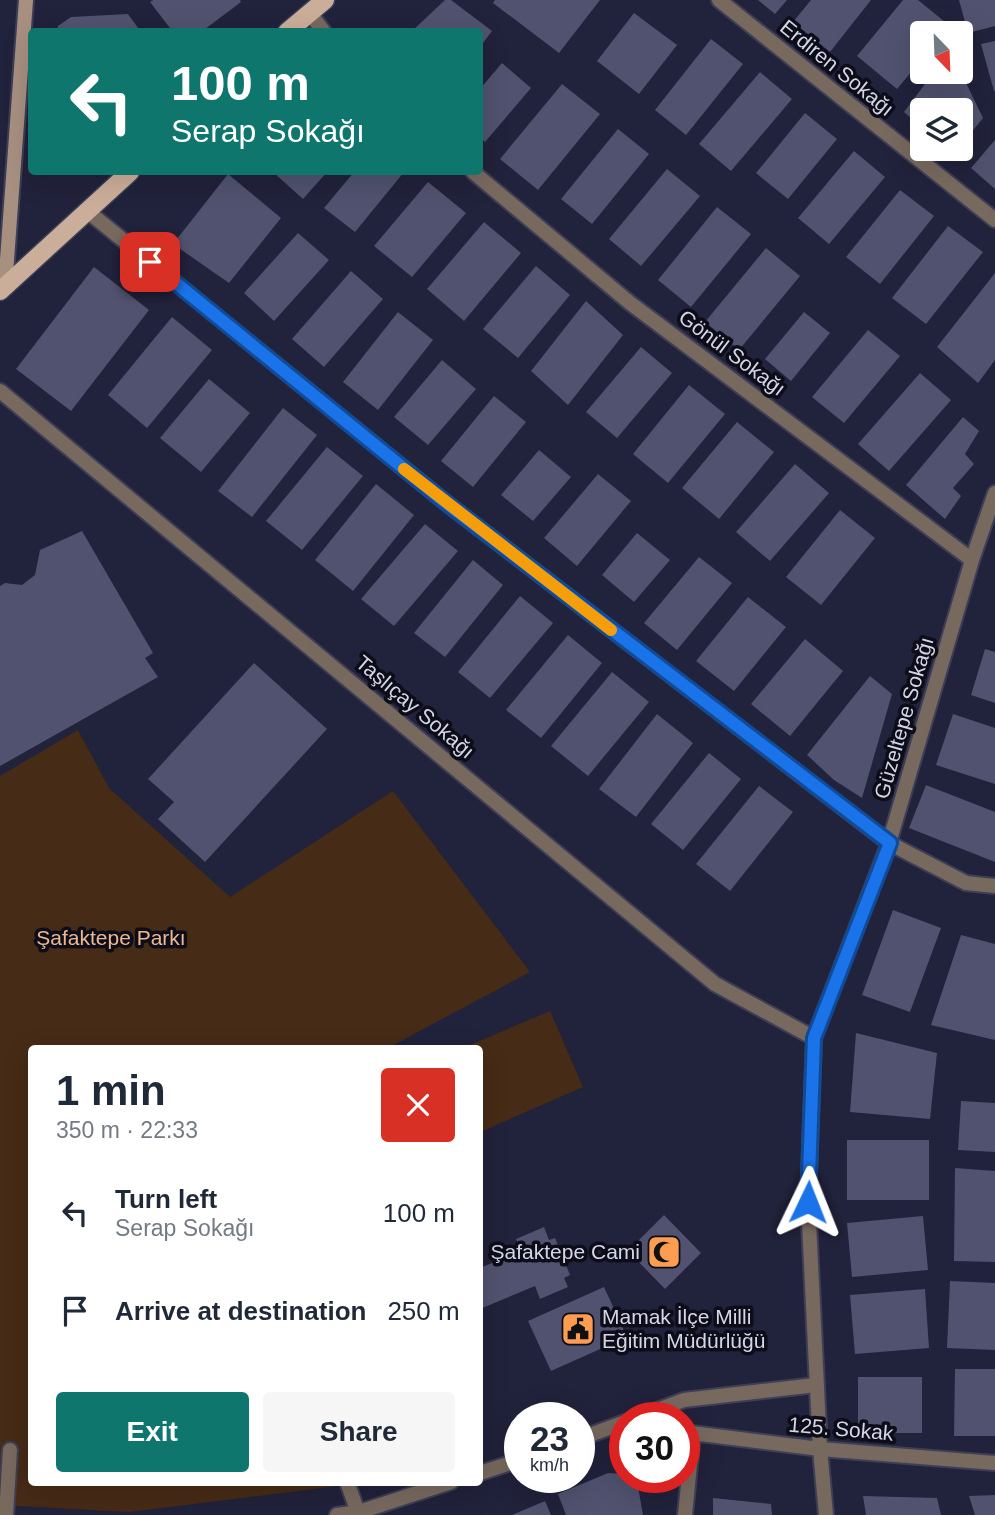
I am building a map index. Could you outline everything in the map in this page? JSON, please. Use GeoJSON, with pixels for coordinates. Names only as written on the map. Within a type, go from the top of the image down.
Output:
{"type":"FeatureCollection","features":[{"type":"Feature","properties":{"kind":"main road"},"geometry":{"type":"LineString","coordinates":[[290,28],[306,6],[324,0]]}},
{"type":"Feature","properties":{"kind":"main road"},"geometry":{"type":"LineString","coordinates":[[2,287],[127,175]]}},
{"type":"Feature","properties":{"kind":"street"},"geometry":{"type":"LineString","coordinates":[[2,287],[26,0]]}},
{"type":"Feature","properties":{"kind":"street","name":"Erdiren Sokağı"},"geometry":{"type":"LineString","coordinates":[[719,0],[995,220]]}},
{"type":"Feature","properties":{"kind":"street"},"geometry":{"type":"LineString","coordinates":[[306,6],[321,28]]}},
{"type":"Feature","properties":{"kind":"street","name":"Gönül Sokağı"},"geometry":{"type":"LineString","coordinates":[[477,175],[630,303],[972,560]]}},
{"type":"Feature","properties":{"kind":"street"},"geometry":{"type":"LineString","coordinates":[[86,210],[445,502],[890,843],[966,883],[995,886]]}},
{"type":"Feature","properties":{"kind":"street","name":"Taşlıçay Sokağı"},"geometry":{"type":"LineString","coordinates":[[0,391],[715,984],[814,1038]]}},
{"type":"Feature","properties":{"kind":"street","name":"Güzeltepe Sokağı"},"geometry":{"type":"LineString","coordinates":[[826,1515],[816,1385],[808,1202],[814,1038],[890,843],[972,560],[995,493]]}},
{"type":"Feature","properties":{"kind":"street","name":"125. Sokak"},"geometry":{"type":"LineString","coordinates":[[676,1402],[816,1385]]}},
{"type":"Feature","properties":{"kind":"street","name":"125. Sokak"},"geometry":{"type":"LineString","coordinates":[[700,1434],[820,1449],[995,1463]]}},
{"type":"Feature","properties":{"kind":"street"},"geometry":{"type":"LineString","coordinates":[[6,1515],[10,1450]]}},
{"type":"Feature","properties":{"kind":"street"},"geometry":{"type":"LineString","coordinates":[[483,1472],[504,1465]]}},
{"type":"Feature","properties":{"kind":"street"},"geometry":{"type":"LineString","coordinates":[[349,1486],[359,1513]]}},
{"type":"Feature","properties":{"kind":"street"},"geometry":{"type":"LineString","coordinates":[[337,1515],[359,1513],[439,1486]]}},
{"type":"Feature","properties":{"kind":"street"},"geometry":{"type":"LineString","coordinates":[[685,1515],[686,1493]]}},
{"type":"Feature","properties":{"kind":"green space","name":"Şafaktepe Parkı"},"geometry":{"type":"Polygon","coordinates":[[[78,730],[109,788],[230,897],[393,791],[530,972],[394,1045],[28,1045],[28,1486],[338,1486],[129,1512],[0,1505],[0,776],[78,730]]]}},
{"type":"Feature","properties":{"kind":"green space"},"geometry":{"type":"Polygon","coordinates":[[[550,1011],[583,1087],[483,1131],[483,1045],[470,1045],[550,1011]]]}},
{"type":"Feature","properties":{"kind":"building"},"geometry":{"type":"Polygon","coordinates":[[[445,0],[451,0],[492,31],[483,43],[483,28],[415,28],[445,0]]]}},
{"type":"Feature","properties":{"kind":"building"},"geometry":{"type":"Polygon","coordinates":[[[495,0],[600,0],[559,53],[493,3],[495,0]]]}},
{"type":"Feature","properties":{"kind":"building"},"geometry":{"type":"Polygon","coordinates":[[[758,0],[787,0],[775,14],[758,0]]]}},
{"type":"Feature","properties":{"kind":"building"},"geometry":{"type":"Polygon","coordinates":[[[811,0],[871,0],[830,52],[793,22],[811,0]]]}},
{"type":"Feature","properties":{"kind":"building"},"geometry":{"type":"Polygon","coordinates":[[[903,0],[918,0],[944,21],[910,21],[910,73],[897,89],[857,56],[903,0]]]}},
{"type":"Feature","properties":{"kind":"building"},"geometry":{"type":"Polygon","coordinates":[[[959,0],[995,0],[995,26],[973,32],[973,21],[965,21],[959,0]]]}},
{"type":"Feature","properties":{"kind":"building"},"geometry":{"type":"Polygon","coordinates":[[[150,2],[241,2],[206,28],[170,28],[150,2]]]}},
{"type":"Feature","properties":{"kind":"building"},"geometry":{"type":"Polygon","coordinates":[[[634,13],[677,45],[639,94],[597,61],[634,13]]]}},
{"type":"Feature","properties":{"kind":"building"},"geometry":{"type":"Polygon","coordinates":[[[128,14],[138,28],[58,28],[71,17],[128,14]]]}},
{"type":"Feature","properties":{"kind":"building"},"geometry":{"type":"Polygon","coordinates":[[[711,39],[743,64],[686,135],[655,110],[711,39]]]}},
{"type":"Feature","properties":{"kind":"building"},"geometry":{"type":"Polygon","coordinates":[[[995,41],[995,91],[994,91],[981,44],[995,41]]]}},
{"type":"Feature","properties":{"kind":"building"},"geometry":{"type":"Polygon","coordinates":[[[502,63],[531,88],[485,142],[483,140],[483,85],[502,63]]]}},
{"type":"Feature","properties":{"kind":"building"},"geometry":{"type":"Polygon","coordinates":[[[760,72],[792,99],[731,171],[699,144],[760,72]]]}},
{"type":"Feature","properties":{"kind":"building"},"geometry":{"type":"Polygon","coordinates":[[[562,84],[600,114],[538,190],[500,159],[562,84]]]}},
{"type":"Feature","properties":{"kind":"building"},"geometry":{"type":"Polygon","coordinates":[[[925,84],[966,84],[983,118],[973,130],[973,98],[914,98],[925,84]]]}},
{"type":"Feature","properties":{"kind":"building"},"geometry":{"type":"Polygon","coordinates":[[[910,104],[910,117],[904,112],[910,104]]]}},
{"type":"Feature","properties":{"kind":"building"},"geometry":{"type":"Polygon","coordinates":[[[805,113],[837,139],[788,199],[756,173],[805,113]]]}},
{"type":"Feature","properties":{"kind":"building"},"geometry":{"type":"Polygon","coordinates":[[[618,129],[649,154],[592,224],[561,199],[618,129]]]}},
{"type":"Feature","properties":{"kind":"building"},"geometry":{"type":"Polygon","coordinates":[[[995,140],[995,189],[971,168],[995,140]]]}},
{"type":"Feature","properties":{"kind":"building"},"geometry":{"type":"Polygon","coordinates":[[[854,151],[885,177],[829,244],[798,218],[854,151]]]}},
{"type":"Feature","properties":{"kind":"building"},"geometry":{"type":"Polygon","coordinates":[[[667,169],[700,196],[641,266],[609,239],[667,169]]]}},
{"type":"Feature","properties":{"kind":"building"},"geometry":{"type":"Polygon","coordinates":[[[227,175],[281,218],[229,283],[173,244],[227,175]]]}},
{"type":"Feature","properties":{"kind":"building"},"geometry":{"type":"Polygon","coordinates":[[[276,175],[324,175],[303,199],[276,175]]]}},
{"type":"Feature","properties":{"kind":"building"},"geometry":{"type":"Polygon","coordinates":[[[352,175],[402,175],[355,232],[324,208],[352,175]]]}},
{"type":"Feature","properties":{"kind":"building"},"geometry":{"type":"Polygon","coordinates":[[[428,182],[466,213],[412,277],[374,246],[428,182]]]}},
{"type":"Feature","properties":{"kind":"building"},"geometry":{"type":"Polygon","coordinates":[[[900,190],[934,216],[880,284],[846,257],[900,190]]]}},
{"type":"Feature","properties":{"kind":"building"},"geometry":{"type":"Polygon","coordinates":[[[717,207],[751,234],[691,307],[658,280],[717,207]]]}},
{"type":"Feature","properties":{"kind":"building"},"geometry":{"type":"Polygon","coordinates":[[[484,222],[521,253],[464,321],[427,289],[484,222]]]}},
{"type":"Feature","properties":{"kind":"building"},"geometry":{"type":"Polygon","coordinates":[[[948,226],[983,252],[926,324],[892,298],[948,226]]]}},
{"type":"Feature","properties":{"kind":"building"},"geometry":{"type":"Polygon","coordinates":[[[298,233],[329,260],[274,321],[244,293],[298,233]]]}},
{"type":"Feature","properties":{"kind":"building"},"geometry":{"type":"Polygon","coordinates":[[[766,248],[800,276],[739,350],[705,322],[766,248]]]}},
{"type":"Feature","properties":{"kind":"building"},"geometry":{"type":"Polygon","coordinates":[[[536,266],[570,295],[518,358],[483,329],[536,266]]]}},
{"type":"Feature","properties":{"kind":"building"},"geometry":{"type":"Polygon","coordinates":[[[94,267],[149,310],[71,411],[16,369],[94,267]]]}},
{"type":"Feature","properties":{"kind":"building"},"geometry":{"type":"Polygon","coordinates":[[[351,271],[383,299],[324,367],[292,339],[351,271]]]}},
{"type":"Feature","properties":{"kind":"building"},"geometry":{"type":"Polygon","coordinates":[[[995,273],[995,360],[978,383],[937,347],[995,273]]]}},
{"type":"Feature","properties":{"kind":"building"},"geometry":{"type":"Polygon","coordinates":[[[586,301],[623,335],[568,405],[531,371],[586,301]]]}},
{"type":"Feature","properties":{"kind":"building"},"geometry":{"type":"Polygon","coordinates":[[[398,312],[433,340],[378,410],[343,382],[398,312]]]}},
{"type":"Feature","properties":{"kind":"building"},"geometry":{"type":"Polygon","coordinates":[[[804,312],[830,333],[791,381],[765,359],[804,312]]]}},
{"type":"Feature","properties":{"kind":"building"},"geometry":{"type":"Polygon","coordinates":[[[172,317],[212,350],[147,428],[108,395],[172,317]]]}},
{"type":"Feature","properties":{"kind":"building"},"geometry":{"type":"Polygon","coordinates":[[[868,330],[900,356],[844,423],[812,397],[868,330]]]}},
{"type":"Feature","properties":{"kind":"building"},"geometry":{"type":"Polygon","coordinates":[[[641,347],[672,373],[617,438],[586,412],[641,347]]]}},
{"type":"Feature","properties":{"kind":"building"},"geometry":{"type":"Polygon","coordinates":[[[442,360],[476,389],[428,445],[394,417],[442,360]]]}},
{"type":"Feature","properties":{"kind":"building"},"geometry":{"type":"Polygon","coordinates":[[[920,373],[951,400],[889,471],[858,444],[920,373]]]}},
{"type":"Feature","properties":{"kind":"building"},"geometry":{"type":"Polygon","coordinates":[[[209,379],[250,413],[201,472],[160,438],[209,379]]]}},
{"type":"Feature","properties":{"kind":"building"},"geometry":{"type":"Polygon","coordinates":[[[689,385],[725,414],[668,483],[633,454],[689,385]]]}},
{"type":"Feature","properties":{"kind":"building"},"geometry":{"type":"Polygon","coordinates":[[[494,396],[526,422],[473,487],[441,461],[494,396]]]}},
{"type":"Feature","properties":{"kind":"building"},"geometry":{"type":"Polygon","coordinates":[[[283,408],[317,435],[252,517],[218,491],[283,408]]]}},
{"type":"Feature","properties":{"kind":"building"},"geometry":{"type":"Polygon","coordinates":[[[963,417],[979,431],[965,454],[974,464],[953,488],[961,496],[945,519],[906,485],[963,417]]]}},
{"type":"Feature","properties":{"kind":"building"},"geometry":{"type":"Polygon","coordinates":[[[737,422],[774,452],[719,519],[682,488],[737,422]]]}},
{"type":"Feature","properties":{"kind":"building"},"geometry":{"type":"Polygon","coordinates":[[[327,447],[363,476],[302,550],[266,521],[327,447]]]}},
{"type":"Feature","properties":{"kind":"building"},"geometry":{"type":"Polygon","coordinates":[[[539,450],[571,477],[533,521],[501,495],[539,450]]]}},
{"type":"Feature","properties":{"kind":"building"},"geometry":{"type":"Polygon","coordinates":[[[795,464],[829,493],[770,561],[736,532],[795,464]]]}},
{"type":"Feature","properties":{"kind":"building"},"geometry":{"type":"Polygon","coordinates":[[[598,474],[631,501],[577,566],[544,538],[598,474]]]}},
{"type":"Feature","properties":{"kind":"building"},"geometry":{"type":"Polygon","coordinates":[[[376,484],[414,515],[353,591],[315,560],[376,484]]]}},
{"type":"Feature","properties":{"kind":"building"},"geometry":{"type":"Polygon","coordinates":[[[840,510],[875,538],[821,605],[786,577],[840,510]]]}},
{"type":"Feature","properties":{"kind":"building"},"geometry":{"type":"Polygon","coordinates":[[[425,524],[458,551],[394,626],[361,599],[425,524]]]}},
{"type":"Feature","properties":{"kind":"building"},"geometry":{"type":"Polygon","coordinates":[[[82,531],[153,653],[145,658],[158,677],[0,766],[0,586],[5,583],[22,585],[35,575],[40,550],[82,531]]]}},
{"type":"Feature","properties":{"kind":"building"},"geometry":{"type":"Polygon","coordinates":[[[637,533],[670,560],[634,602],[602,575],[637,533]]]}},
{"type":"Feature","properties":{"kind":"building"},"geometry":{"type":"Polygon","coordinates":[[[699,557],[732,583],[677,650],[644,623],[699,557]]]}},
{"type":"Feature","properties":{"kind":"building"},"geometry":{"type":"Polygon","coordinates":[[[473,560],[503,585],[445,657],[414,633],[473,560]]]}},
{"type":"Feature","properties":{"kind":"building"},"geometry":{"type":"Polygon","coordinates":[[[520,596],[553,623],[490,698],[458,672],[520,596]]]}},
{"type":"Feature","properties":{"kind":"building"},"geometry":{"type":"Polygon","coordinates":[[[748,597],[786,627],[734,691],[696,661],[748,597]]]}},
{"type":"Feature","properties":{"kind":"building"},"geometry":{"type":"Polygon","coordinates":[[[568,635],[602,663],[541,738],[506,710],[568,635]]]}},
{"type":"Feature","properties":{"kind":"building"},"geometry":{"type":"Polygon","coordinates":[[[805,639],[843,671],[790,736],[751,704],[805,639]]]}},
{"type":"Feature","properties":{"kind":"building"},"geometry":{"type":"Polygon","coordinates":[[[985,649],[995,652],[995,703],[971,695],[985,649]]]}},
{"type":"Feature","properties":{"kind":"building"},"geometry":{"type":"Polygon","coordinates":[[[254,663],[327,729],[205,862],[158,819],[174,802],[148,779],[254,663]]]}},
{"type":"Feature","properties":{"kind":"building"},"geometry":{"type":"Polygon","coordinates":[[[612,672],[649,702],[588,776],[551,746],[612,672]]]}},
{"type":"Feature","properties":{"kind":"building"},"geometry":{"type":"Polygon","coordinates":[[[870,676],[892,694],[862,798],[834,780],[807,755],[870,676]]]}},
{"type":"Feature","properties":{"kind":"building"},"geometry":{"type":"Polygon","coordinates":[[[657,714],[693,743],[636,817],[599,789],[657,714]]]}},
{"type":"Feature","properties":{"kind":"building"},"geometry":{"type":"Polygon","coordinates":[[[953,714],[995,728],[995,784],[936,765],[953,714]]]}},
{"type":"Feature","properties":{"kind":"building"},"geometry":{"type":"Polygon","coordinates":[[[709,753],[741,779],[683,850],[651,824],[709,753]]]}},
{"type":"Feature","properties":{"kind":"building"},"geometry":{"type":"Polygon","coordinates":[[[926,785],[995,812],[995,862],[909,828],[926,785]]]}},
{"type":"Feature","properties":{"kind":"building"},"geometry":{"type":"Polygon","coordinates":[[[759,786],[793,812],[730,891],[696,864],[759,786]]]}},
{"type":"Feature","properties":{"kind":"building"},"geometry":{"type":"Polygon","coordinates":[[[893,910],[941,928],[910,1012],[862,995],[893,910]]]}},
{"type":"Feature","properties":{"kind":"building"},"geometry":{"type":"Polygon","coordinates":[[[961,935],[995,944],[995,1040],[931,1025],[961,935]]]}},
{"type":"Feature","properties":{"kind":"building"},"geometry":{"type":"Polygon","coordinates":[[[856,1033],[937,1053],[930,1119],[850,1112],[856,1033]]]}},
{"type":"Feature","properties":{"kind":"building"},"geometry":{"type":"Polygon","coordinates":[[[961,1101],[995,1103],[995,1152],[958,1150],[961,1101]]]}},
{"type":"Feature","properties":{"kind":"building"},"geometry":{"type":"Polygon","coordinates":[[[847,1140],[929,1140],[929,1200],[847,1200],[847,1140]]]}},
{"type":"Feature","properties":{"kind":"building"},"geometry":{"type":"Polygon","coordinates":[[[955,1168],[995,1171],[995,1262],[954,1261],[955,1168]]]}},
{"type":"Feature","properties":{"kind":"building","name":"Şafaktepe Cami"},"geometry":{"type":"Polygon","coordinates":[[[664,1215],[701,1253],[665,1289],[628,1251],[664,1215]]]}},
{"type":"Feature","properties":{"kind":"building"},"geometry":{"type":"Polygon","coordinates":[[[923,1216],[928,1270],[852,1277],[847,1223],[923,1216]]]}},
{"type":"Feature","properties":{"kind":"building"},"geometry":{"type":"Polygon","coordinates":[[[544,1227],[549,1240],[555,1238],[570,1275],[564,1278],[568,1287],[540,1299],[535,1286],[483,1308],[483,1267],[521,1251],[516,1239],[544,1227]]]}},
{"type":"Feature","properties":{"kind":"building"},"geometry":{"type":"Polygon","coordinates":[[[950,1281],[995,1283],[995,1350],[947,1348],[950,1281]]]}},
{"type":"Feature","properties":{"kind":"building","name":"Mamak İlçe Milli Eğitim Müdürlüğü"},"geometry":{"type":"Polygon","coordinates":[[[604,1287],[627,1337],[551,1371],[528,1321],[604,1287]]]}},
{"type":"Feature","properties":{"kind":"building"},"geometry":{"type":"Polygon","coordinates":[[[925,1289],[929,1348],[855,1354],[850,1295],[925,1289]]]}},
{"type":"Feature","properties":{"kind":"building"},"geometry":{"type":"Polygon","coordinates":[[[955,1369],[995,1369],[995,1436],[954,1436],[955,1369]]]}},
{"type":"Feature","properties":{"kind":"building"},"geometry":{"type":"Polygon","coordinates":[[[858,1377],[922,1377],[922,1433],[858,1433],[858,1377]]]}},
{"type":"Feature","properties":{"kind":"building"},"geometry":{"type":"Polygon","coordinates":[[[609,1473],[609,1493],[639,1493],[643,1515],[566,1515],[558,1494],[595,1493],[595,1478],[609,1473]]]}},
{"type":"Feature","properties":{"kind":"building"},"geometry":{"type":"Polygon","coordinates":[[[995,1495],[995,1515],[975,1515],[969,1496],[995,1495]]]}},
{"type":"Feature","properties":{"kind":"building"},"geometry":{"type":"Polygon","coordinates":[[[863,1496],[937,1498],[941,1515],[866,1515],[863,1496]]]}},
{"type":"Feature","properties":{"kind":"building"},"geometry":{"type":"Polygon","coordinates":[[[713,1498],[771,1504],[772,1515],[713,1515],[713,1498]]]}},
{"type":"Feature","properties":{"kind":"building"},"geometry":{"type":"Polygon","coordinates":[[[545,1501],[551,1515],[512,1515],[545,1501]]]}},
{"type":"Feature","properties":{"kind":"slow traffic"},"geometry":{"type":"LineString","coordinates":[[404,469],[611,630]]}},
{"type":"Feature","properties":{"kind":"place","name":"Şafaktepe Cami"},"geometry":{"type":"Point","coordinates":[664,1252]}},
{"type":"Feature","properties":{"kind":"place","name":"Mamak İlçe Milli Eğitim Müdürlüğü"},"geometry":{"type":"Point","coordinates":[578,1329]}},
{"type":"Feature","properties":{"kind":"route"},"geometry":{"type":"LineString","coordinates":[[150,262],[445,502],[890,843],[814,1038],[808,1202]]}}]}
